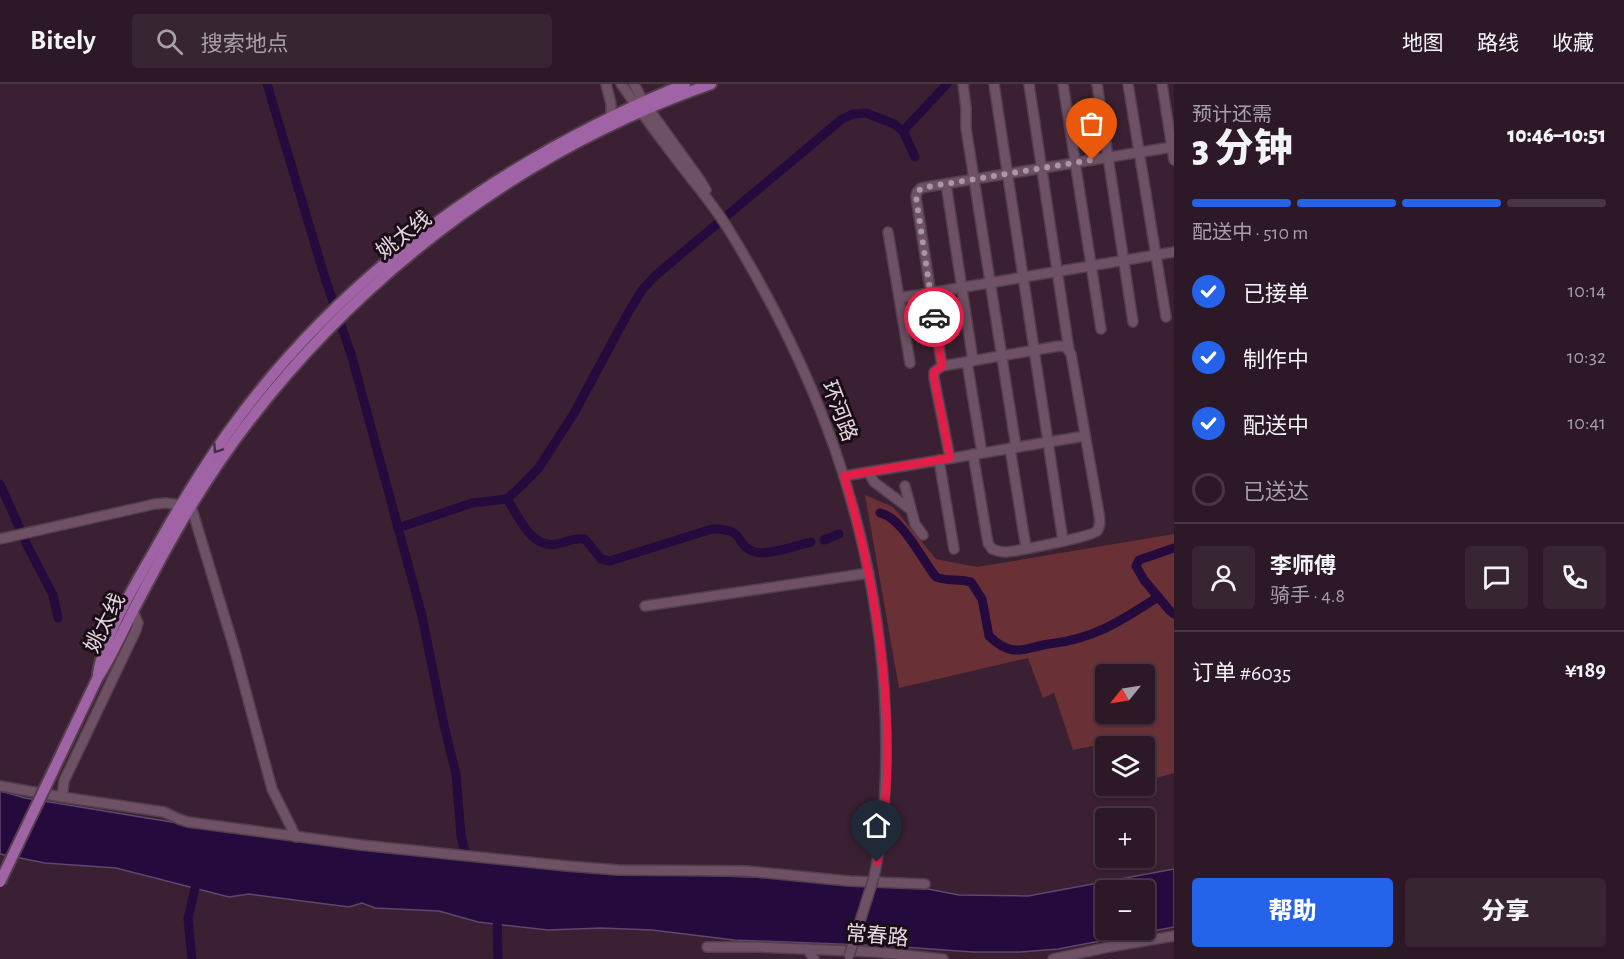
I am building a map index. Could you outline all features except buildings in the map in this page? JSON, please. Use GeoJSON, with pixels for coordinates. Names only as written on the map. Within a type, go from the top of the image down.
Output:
{"type":"FeatureCollection","features":[{"type":"Feature","properties":{"kind":"main road"},"geometry":{"type":"LineString","coordinates":[[642,106],[685,84]]}},
{"type":"Feature","properties":{"kind":"main road"},"geometry":{"type":"LineString","coordinates":[[642,106],[711,84]]}},
{"type":"Feature","properties":{"kind":"main road","name":"姚太线"},"geometry":{"type":"LineString","coordinates":[[98,677],[100,661],[112,633],[150,559],[186,506],[259,408],[322,329],[413,240],[467,199],[549,148],[611,117],[642,106]]}},
{"type":"Feature","properties":{"kind":"main road","name":"姚太线"},"geometry":{"type":"LineString","coordinates":[[356,296],[490,195],[642,106]]}},
{"type":"Feature","properties":{"kind":"main road","name":"姚太线"},"geometry":{"type":"LineString","coordinates":[[98,677],[114,650],[186,506]]}},
{"type":"Feature","properties":{"kind":"main road"},"geometry":{"type":"LineString","coordinates":[[0,882],[98,677]]}},
{"type":"Feature","properties":{"kind":"street"},"geometry":{"type":"LineString","coordinates":[[606,84],[611,104],[611,117]]}},
{"type":"Feature","properties":{"kind":"street","name":"环河路"},"geometry":{"type":"LineString","coordinates":[[621,84],[642,106],[700,180],[766,295],[802,366],[829,432],[859,526],[869,573],[882,664],[887,744],[884,816],[873,877],[848,957]]}},
{"type":"Feature","properties":{"kind":"street"},"geometry":{"type":"LineString","coordinates":[[634,84],[642,106]]}},
{"type":"Feature","properties":{"kind":"street"},"geometry":{"type":"LineString","coordinates":[[963,84],[966,128],[1002,356],[1026,548]]}},
{"type":"Feature","properties":{"kind":"street"},"geometry":{"type":"LineString","coordinates":[[994,84],[1063,541]]}},
{"type":"Feature","properties":{"kind":"street"},"geometry":{"type":"LineString","coordinates":[[946,184],[962,287],[988,543],[998,552],[1093,534],[1098,530],[1100,523],[1069,350],[1029,84]]}},
{"type":"Feature","properties":{"kind":"street"},"geometry":{"type":"LineString","coordinates":[[1063,84],[1101,329]]}},
{"type":"Feature","properties":{"kind":"street"},"geometry":{"type":"LineString","coordinates":[[1097,84],[1133,322]]}},
{"type":"Feature","properties":{"kind":"street"},"geometry":{"type":"LineString","coordinates":[[1128,84],[1166,317]]}},
{"type":"Feature","properties":{"kind":"street"},"geometry":{"type":"LineString","coordinates":[[1162,84],[1174,160]]}},
{"type":"Feature","properties":{"kind":"street"},"geometry":{"type":"LineString","coordinates":[[942,366],[916,197],[921,188],[1172,147]]}},
{"type":"Feature","properties":{"kind":"street"},"geometry":{"type":"LineString","coordinates":[[888,232],[910,363]]}},
{"type":"Feature","properties":{"kind":"street"},"geometry":{"type":"LineString","coordinates":[[899,298],[1174,252]]}},
{"type":"Feature","properties":{"kind":"street"},"geometry":{"type":"LineString","coordinates":[[950,458],[934,372],[942,366],[1059,346],[1069,350]]}},
{"type":"Feature","properties":{"kind":"street"},"geometry":{"type":"LineString","coordinates":[[844,476],[1085,436]]}},
{"type":"Feature","properties":{"kind":"street"},"geometry":{"type":"LineString","coordinates":[[939,460],[954,549]]}},
{"type":"Feature","properties":{"kind":"street"},"geometry":{"type":"LineString","coordinates":[[868,472],[874,482],[910,509]]}},
{"type":"Feature","properties":{"kind":"street"},"geometry":{"type":"LineString","coordinates":[[905,486],[910,509],[918,530],[923,535]]}},
{"type":"Feature","properties":{"kind":"street"},"geometry":{"type":"LineString","coordinates":[[5,538],[155,504],[186,506],[235,651],[272,789],[296,837]]}},
{"type":"Feature","properties":{"kind":"street"},"geometry":{"type":"LineString","coordinates":[[645,606],[869,573]]}},
{"type":"Feature","properties":{"kind":"street"},"geometry":{"type":"LineString","coordinates":[[62,798],[64,781],[136,630],[138,623],[133,612]]}},
{"type":"Feature","properties":{"kind":"street"},"geometry":{"type":"LineString","coordinates":[[0,786],[62,798],[164,812],[188,822],[296,837],[483,858],[608,869],[746,872],[925,885]]}},
{"type":"Feature","properties":{"kind":"street"},"geometry":{"type":"LineString","coordinates":[[1053,959],[1174,936]]}},
{"type":"Feature","properties":{"kind":"street","name":"常春路"},"geometry":{"type":"LineString","coordinates":[[707,947],[874,952],[942,959]]}},
{"type":"Feature","properties":{"kind":"street"},"geometry":{"type":"LineString","coordinates":[[807,949],[814,959]]}},
{"type":"Feature","properties":{"kind":"shaded area"},"geometry":{"type":"Polygon","coordinates":[[[865,495],[893,507],[936,559],[977,567],[1174,534],[1174,773],[1155,778],[1155,736],[1095,736],[1095,745],[1073,750],[1054,693],[1043,698],[1028,658],[899,688],[865,495]]]}},
{"type":"Feature","properties":{"kind":"shaded area"},"geometry":{"type":"Polygon","coordinates":[[[0,791],[25,798],[208,828],[418,855],[575,871],[780,878],[928,889],[959,895],[1028,896],[1095,884],[1095,940],[1105,940],[1058,949],[973,952],[734,940],[652,930],[601,928],[548,930],[478,922],[439,911],[375,908],[362,903],[349,907],[249,894],[229,897],[116,868],[45,863],[0,854],[0,791]]]}},
{"type":"Feature","properties":{"kind":"shaded area"},"geometry":{"type":"Polygon","coordinates":[[[1174,869],[1174,927],[1155,931],[1155,880],[1115,880],[1174,869]]]}},
{"type":"Feature","properties":{"kind":"waterway"},"geometry":{"type":"LineString","coordinates":[[267,84],[325,278],[352,357],[422,616],[456,774],[461,836],[468,863]]}},
{"type":"Feature","properties":{"kind":"waterway"},"geometry":{"type":"LineString","coordinates":[[903,131],[947,84]]}},
{"type":"Feature","properties":{"kind":"waterway"},"geometry":{"type":"LineString","coordinates":[[398,528],[472,503],[507,499],[538,469],[573,415],[642,290],[655,276],[842,119],[853,114],[866,113],[894,124],[903,131],[915,157]]}},
{"type":"Feature","properties":{"kind":"waterway"},"geometry":{"type":"LineString","coordinates":[[0,484],[28,547],[53,595],[58,618]]}},
{"type":"Feature","properties":{"kind":"waterway"},"geometry":{"type":"LineString","coordinates":[[507,499],[527,530],[540,542],[557,544],[574,539],[585,539],[601,559],[610,561],[712,529],[731,531],[744,546],[761,553],[811,542]]}},
{"type":"Feature","properties":{"kind":"waterway"},"geometry":{"type":"LineString","coordinates":[[880,513],[888,516],[904,531],[936,577],[971,582],[982,599],[989,636],[1005,648],[1018,650],[1080,638],[1106,628],[1158,597]]}},
{"type":"Feature","properties":{"kind":"waterway"},"geometry":{"type":"LineString","coordinates":[[824,540],[839,534]]}},
{"type":"Feature","properties":{"kind":"waterway"},"geometry":{"type":"LineString","coordinates":[[1174,548],[1139,560],[1136,566],[1144,580],[1174,614]]}},
{"type":"Feature","properties":{"kind":"waterway"},"geometry":{"type":"LineString","coordinates":[[192,959],[188,918],[198,876]]}},
{"type":"Feature","properties":{"kind":"waterway"},"geometry":{"type":"LineString","coordinates":[[497,913],[498,959]]}},
{"type":"Feature","properties":{"kind":"way so far"},"geometry":{"type":"LineString","coordinates":[[934,317],[916,197],[921,188],[1092,160]]}},
{"type":"Feature","properties":{"kind":"route"},"geometry":{"type":"LineString","coordinates":[[877,862],[884,816],[887,744],[883,674],[866,553],[844,476],[950,458],[934,378],[934,372],[942,366],[934,317]]}}]}
